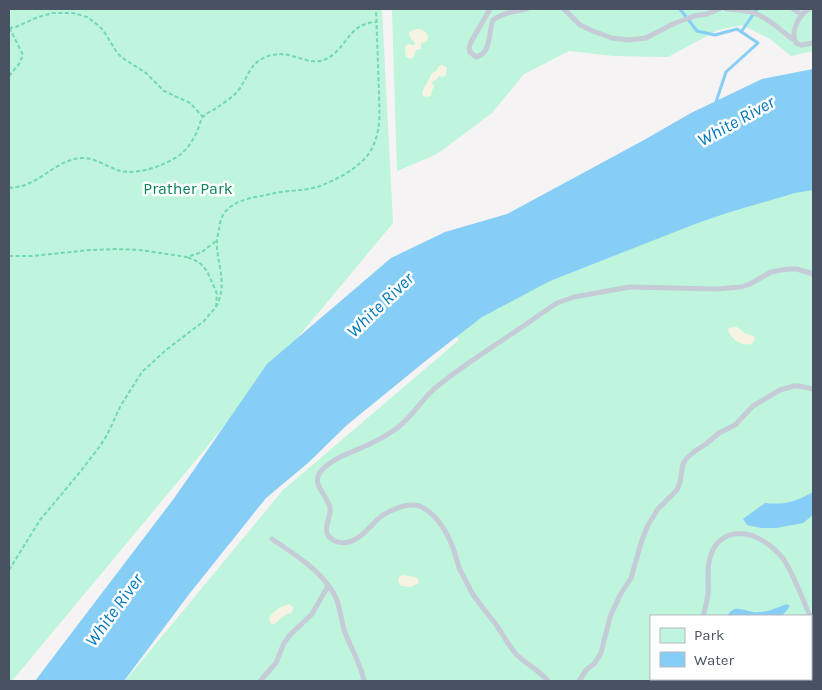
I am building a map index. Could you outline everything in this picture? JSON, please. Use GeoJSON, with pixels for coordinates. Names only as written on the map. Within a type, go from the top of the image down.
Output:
{"type":"FeatureCollection","features":[{"type":"Feature","properties":{"kind":"lane"},"geometry":{"type":"LineString","coordinates":[[490,9],[471,42],[470,52],[476,57],[481,56],[486,49],[493,20],[519,9],[527,9]]}},
{"type":"Feature","properties":{"kind":"lane"},"geometry":{"type":"LineString","coordinates":[[564,9],[580,25],[612,38],[629,40],[646,38],[673,24],[719,9]]}},
{"type":"Feature","properties":{"kind":"lane"},"geometry":{"type":"LineString","coordinates":[[726,9],[747,10],[770,22],[796,43],[801,45],[813,43]]}},
{"type":"Feature","properties":{"kind":"lane"},"geometry":{"type":"LineString","coordinates":[[793,9],[802,15]]}},
{"type":"Feature","properties":{"kind":"lane"},"geometry":{"type":"LineString","coordinates":[[794,40],[795,29],[802,15],[809,9]]}},
{"type":"Feature","properties":{"kind":"lane"},"geometry":{"type":"LineString","coordinates":[[548,681],[540,672],[516,653],[473,594],[459,567],[449,540],[436,519],[429,512],[422,507],[414,505],[401,507],[380,517],[359,537],[348,542],[336,542],[327,532],[326,524],[330,508],[318,484],[320,472],[341,456],[372,443],[398,428],[433,390],[452,375],[548,309],[563,301],[574,297],[630,287],[716,289],[741,287],[772,272],[788,269],[797,269],[813,274]]}},
{"type":"Feature","properties":{"kind":"lane"},"geometry":{"type":"LineString","coordinates":[[579,681],[594,664],[600,653],[610,617],[620,595],[631,578],[648,525],[658,509],[677,490],[686,458],[719,433],[735,425],[753,406],[780,390],[794,386],[813,389]]}},
{"type":"Feature","properties":{"kind":"lane"},"geometry":{"type":"LineString","coordinates":[[703,615],[708,595],[708,571],[712,550],[719,541],[727,536],[746,534],[766,543],[783,559],[810,615]]}},
{"type":"Feature","properties":{"kind":"lane"},"geometry":{"type":"LineString","coordinates":[[272,539],[314,569],[336,596],[345,633],[363,674],[364,681]]}},
{"type":"Feature","properties":{"kind":"lane"},"geometry":{"type":"LineString","coordinates":[[260,681],[276,663],[290,634],[312,614],[328,586]]}},
{"type":"Feature","properties":{"kind":"path"},"geometry":{"type":"LineString","coordinates":[[9,570],[40,520],[100,446],[121,404],[142,372],[161,354],[204,321],[216,307],[220,300],[222,277],[216,241],[223,215],[228,209],[240,202],[318,186],[346,172],[362,161],[370,152],[379,123],[376,9]]}},
{"type":"Feature","properties":{"kind":"path"},"geometry":{"type":"LineString","coordinates":[[9,76],[19,64],[23,55],[9,28],[53,13],[73,13],[87,17],[99,26],[122,57],[146,73],[164,91],[186,100],[203,116]]}},
{"type":"Feature","properties":{"kind":"path"},"geometry":{"type":"LineString","coordinates":[[9,188],[28,184],[63,163],[82,158],[123,172],[150,169],[175,158],[183,153],[192,142],[203,116],[236,93],[245,82],[252,67],[263,58],[275,54],[285,54],[309,61],[321,61],[336,51],[358,27],[376,22]]}},
{"type":"Feature","properties":{"kind":"path"},"geometry":{"type":"LineString","coordinates":[[187,257],[202,252],[216,241]]}},
{"type":"Feature","properties":{"kind":"path"},"geometry":{"type":"LineString","coordinates":[[9,256],[32,256],[116,249],[140,250],[187,257],[199,262],[207,271],[217,294],[216,307]]}},
{"type":"Feature","properties":{"kind":"green space","name":"Prather Park"},"geometry":{"type":"Polygon","coordinates":[[[9,9],[382,9],[393,223],[12,681],[9,681],[9,9]]]}},
{"type":"Feature","properties":{"kind":"green space"},"geometry":{"type":"Polygon","coordinates":[[[392,9],[813,9],[813,51],[791,56],[770,39],[742,25],[718,30],[668,57],[614,56],[569,51],[524,74],[492,113],[437,154],[397,171],[392,9]]]}},
{"type":"Feature","properties":{"kind":"green space"},"geometry":{"type":"Polygon","coordinates":[[[813,126],[813,681],[125,681],[283,490],[459,340],[445,322],[813,126]]]}},
{"type":"Feature","properties":{"kind":"sand"},"geometry":{"type":"Polygon","coordinates":[[[417,29],[425,31],[428,39],[426,42],[421,43],[421,49],[416,50],[411,59],[406,57],[405,47],[408,44],[415,44],[410,38],[409,32],[417,29]]]}},
{"type":"Feature","properties":{"kind":"sand"},"geometry":{"type":"Polygon","coordinates":[[[442,65],[447,67],[446,75],[443,77],[439,76],[433,81],[434,87],[431,96],[423,96],[422,92],[432,73],[442,65]]]}},
{"type":"Feature","properties":{"kind":"sand"},"geometry":{"type":"Polygon","coordinates":[[[737,327],[746,334],[754,336],[753,343],[741,344],[732,337],[728,330],[729,328],[737,327]]]}},
{"type":"Feature","properties":{"kind":"sand"},"geometry":{"type":"Polygon","coordinates":[[[400,576],[415,577],[419,583],[411,587],[401,586],[399,580],[400,576]]]}},
{"type":"Feature","properties":{"kind":"sand"},"geometry":{"type":"Polygon","coordinates":[[[289,604],[293,607],[291,613],[275,624],[271,624],[269,618],[273,613],[280,607],[289,604]]]}},
{"type":"Feature","properties":{"kind":"water","name":"White River"},"geometry":{"type":"Polygon","coordinates":[[[813,69],[813,190],[795,193],[695,224],[550,281],[482,317],[347,425],[308,463],[266,498],[190,593],[124,681],[35,681],[175,497],[267,364],[391,258],[445,232],[507,214],[691,113],[762,79],[813,69]]]}},
{"type":"Feature","properties":{"kind":"water"},"geometry":{"type":"Polygon","coordinates":[[[813,492],[813,515],[803,523],[776,528],[761,528],[747,525],[743,519],[765,503],[778,504],[790,502],[813,492]]]}},
{"type":"Feature","properties":{"kind":"water"},"geometry":{"type":"Polygon","coordinates":[[[787,604],[790,606],[783,615],[728,615],[734,609],[755,612],[770,610],[787,604]]]}},
{"type":"Feature","properties":{"kind":"waterway"},"geometry":{"type":"LineString","coordinates":[[680,9],[697,31],[715,35],[737,29],[758,43],[726,72],[715,105]]}},
{"type":"Feature","properties":{"kind":"waterway"},"geometry":{"type":"LineString","coordinates":[[741,32],[757,9]]}}]}
